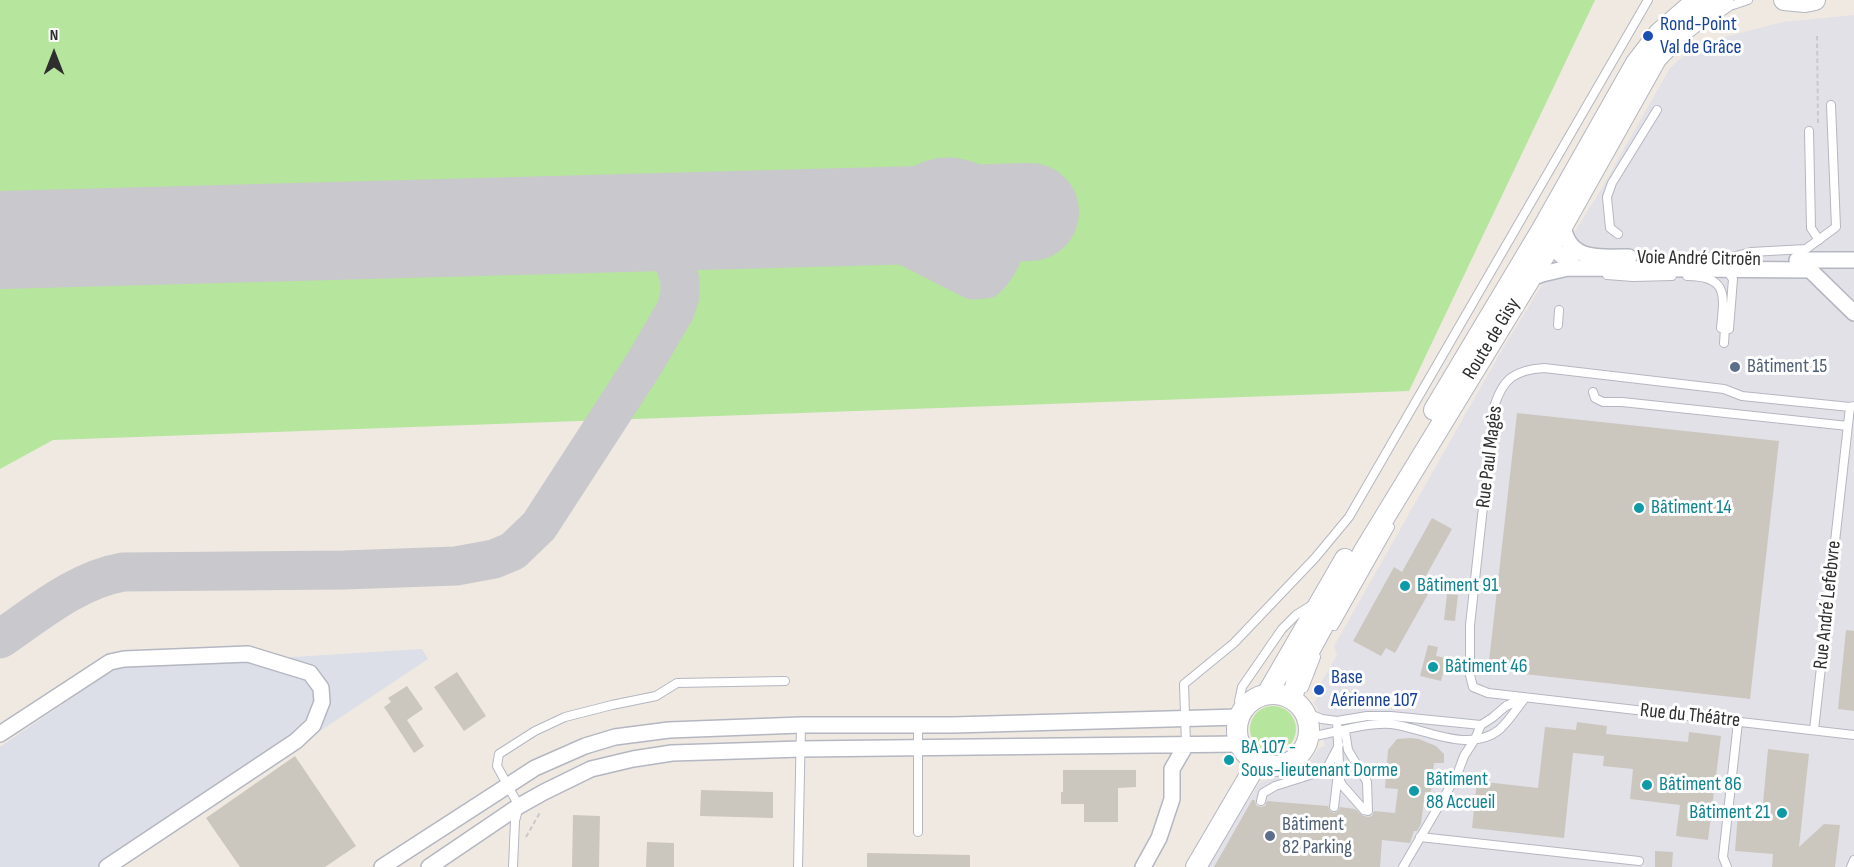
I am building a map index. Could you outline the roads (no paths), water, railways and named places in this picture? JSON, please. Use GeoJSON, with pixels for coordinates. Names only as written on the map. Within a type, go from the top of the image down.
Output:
{"type":"FeatureCollection","features":[{"type":"Feature","properties":{"kind":"street","name":"Route de Gisy"},"geometry":{"type":"LineString","coordinates":[[1298,705],[1300,668],[1364,551],[1535,277],[1636,63],[1659,33],[1697,0]]}},
{"type":"Feature","properties":{"kind":"street","name":"Route de Gisy"},"geometry":{"type":"LineString","coordinates":[[1267,694],[1320,603],[1556,234],[1656,59],[1680,33],[1722,0]]}},
{"type":"Feature","properties":{"kind":"street"},"geometry":{"type":"LineString","coordinates":[[1784,0],[1805,2],[1815,0]]}},
{"type":"Feature","properties":{"kind":"street"},"geometry":{"type":"LineString","coordinates":[[1556,234],[1576,267]]}},
{"type":"Feature","properties":{"kind":"street","name":"Voie André Citroën"},"geometry":{"type":"LineString","coordinates":[[1556,234],[1577,252],[1592,257],[1722,262],[1854,260]]}},
{"type":"Feature","properties":{"kind":"street"},"geometry":{"type":"LineString","coordinates":[[1535,277],[1576,267],[1722,262],[1810,270],[1853,311]]}},
{"type":"Feature","properties":{"kind":"street"},"geometry":{"type":"LineString","coordinates":[[0,734],[110,662],[124,659],[248,654],[310,674],[321,688],[322,702],[313,725],[296,741],[107,867]]}},
{"type":"Feature","properties":{"kind":"street"},"geometry":{"type":"LineString","coordinates":[[1267,694],[1275,694],[1298,705],[1309,722],[1309,737],[1300,755],[1279,766],[1257,764],[1239,744],[1237,735],[1241,714],[1255,699],[1267,694]]}},
{"type":"Feature","properties":{"kind":"street"},"geometry":{"type":"LineString","coordinates":[[382,867],[508,785],[558,757],[615,737],[669,730],[801,725],[1184,719],[1241,714]]}},
{"type":"Feature","properties":{"kind":"street"},"geometry":{"type":"LineString","coordinates":[[429,867],[519,806],[591,769],[672,753],[801,749],[1239,744]]}},
{"type":"Feature","properties":{"kind":"street"},"geometry":{"type":"LineString","coordinates":[[1143,867],[1159,838],[1173,799],[1172,770],[1186,745]]}},
{"type":"Feature","properties":{"kind":"street"},"geometry":{"type":"LineString","coordinates":[[1196,867],[1257,764]]}},
{"type":"Feature","properties":{"kind":"lane"},"geometry":{"type":"LineString","coordinates":[[1186,745],[1184,684],[1234,643],[1315,558],[1349,517],[1648,0]]}},
{"type":"Feature","properties":{"kind":"lane"},"geometry":{"type":"LineString","coordinates":[[1556,234],[1658,71],[1676,48],[1730,6],[1748,0]]}},
{"type":"Feature","properties":{"kind":"lane"},"geometry":{"type":"LineString","coordinates":[[1725,328],[1734,287],[1733,279],[1722,262],[1751,252],[1806,249],[1836,227],[1832,105]]}},
{"type":"Feature","properties":{"kind":"lane"},"geometry":{"type":"LineString","coordinates":[[1618,234],[1610,228],[1607,197],[1612,183],[1657,110]]}},
{"type":"Feature","properties":{"kind":"lane"},"geometry":{"type":"LineString","coordinates":[[1809,131],[1811,228],[1819,240]]}},
{"type":"Feature","properties":{"kind":"lane"},"geometry":{"type":"LineString","coordinates":[[1576,267],[1607,275],[1695,276],[1710,279],[1721,288],[1724,296],[1724,344]]}},
{"type":"Feature","properties":{"kind":"lane"},"geometry":{"type":"LineString","coordinates":[[1330,633],[1425,463],[1535,277]]}},
{"type":"Feature","properties":{"kind":"lane"},"geometry":{"type":"LineString","coordinates":[[1558,325],[1559,310]]}},
{"type":"Feature","properties":{"kind":"lane","name":"Rue Paul Magès"},"geometry":{"type":"LineString","coordinates":[[1525,698],[1488,693],[1473,687],[1470,675],[1470,626],[1494,407],[1498,393],[1505,382],[1526,370],[1544,368],[1724,389],[1742,396],[1852,406]]}},
{"type":"Feature","properties":{"kind":"lane"},"geometry":{"type":"LineString","coordinates":[[1593,392],[1595,398],[1603,402],[1622,402],[1848,426]]}},
{"type":"Feature","properties":{"kind":"lane","name":"Rue André Lefebvre"},"geometry":{"type":"LineString","coordinates":[[1814,730],[1852,406]]}},
{"type":"Feature","properties":{"kind":"lane"},"geometry":{"type":"LineString","coordinates":[[1241,714],[1239,701],[1242,687],[1282,629],[1306,607],[1320,603]]}},
{"type":"Feature","properties":{"kind":"lane"},"geometry":{"type":"LineString","coordinates":[[1320,650],[1298,705],[1322,719],[1337,721],[1367,716],[1391,716],[1480,725],[1506,706],[1525,698]]}},
{"type":"Feature","properties":{"kind":"lane"},"geometry":{"type":"LineString","coordinates":[[513,867],[515,821],[519,806],[497,766],[500,754],[535,731],[565,717],[656,696],[677,683],[785,681]]}},
{"type":"Feature","properties":{"kind":"lane"},"geometry":{"type":"LineString","coordinates":[[1309,737],[1392,724],[1440,738],[1475,739],[1491,735],[1501,728],[1525,698]]}},
{"type":"Feature","properties":{"kind":"lane","name":"Rue du Théâtre"},"geometry":{"type":"LineString","coordinates":[[1525,698],[1854,735]]}},
{"type":"Feature","properties":{"kind":"lane"},"geometry":{"type":"LineString","coordinates":[[1337,721],[1348,750],[1367,782],[1366,810],[1338,777]]}},
{"type":"Feature","properties":{"kind":"lane"},"geometry":{"type":"LineString","coordinates":[[1727,867],[1723,857],[1738,722]]}},
{"type":"Feature","properties":{"kind":"lane"},"geometry":{"type":"LineString","coordinates":[[918,724],[918,832]]}},
{"type":"Feature","properties":{"kind":"lane"},"geometry":{"type":"LineString","coordinates":[[798,867],[801,725]]}},
{"type":"Feature","properties":{"kind":"lane"},"geometry":{"type":"LineString","coordinates":[[1403,867],[1457,775],[1480,725]]}},
{"type":"Feature","properties":{"kind":"lane"},"geometry":{"type":"LineString","coordinates":[[1334,807],[1342,731]]}},
{"type":"Feature","properties":{"kind":"lane"},"geometry":{"type":"LineString","coordinates":[[1261,801],[1263,793],[1275,786],[1326,770],[1339,745]]}},
{"type":"Feature","properties":{"kind":"lane"},"geometry":{"type":"LineString","coordinates":[[1420,837],[1639,861]]}},
{"type":"Feature","properties":{"kind":"lane"},"geometry":{"type":"LineString","coordinates":[[1851,867],[1854,860]]}},
{"type":"Feature","properties":{"kind":"place","name":"Rond-Point Val de Grâce"},"geometry":{"type":"Point","coordinates":[1648,36]}},
{"type":"Feature","properties":{"kind":"place","name":"Bâtiment 15"},"geometry":{"type":"Point","coordinates":[1735,367]}},
{"type":"Feature","properties":{"kind":"place","name":"Bâtiment 14"},"geometry":{"type":"Point","coordinates":[1639,508]}},
{"type":"Feature","properties":{"kind":"place","name":"Bâtiment 91"},"geometry":{"type":"Point","coordinates":[1405,586]}},
{"type":"Feature","properties":{"kind":"place","name":"Bâtiment 46"},"geometry":{"type":"Point","coordinates":[1433,667]}},
{"type":"Feature","properties":{"kind":"place","name":"Base Aérienne 107"},"geometry":{"type":"Point","coordinates":[1319,690]}},
{"type":"Feature","properties":{"kind":"place","name":"BA 107 - Sous-lieutenant Dorme"},"geometry":{"type":"Point","coordinates":[1229,760]}},
{"type":"Feature","properties":{"kind":"place","name":"Bâtiment 86"},"geometry":{"type":"Point","coordinates":[1647,785]}},
{"type":"Feature","properties":{"kind":"place","name":"Bâtiment 88 Accueil"},"geometry":{"type":"Point","coordinates":[1414,791]}},
{"type":"Feature","properties":{"kind":"place","name":"Bâtiment 21"},"geometry":{"type":"Point","coordinates":[1782,813]}},
{"type":"Feature","properties":{"kind":"place","name":"Bâtiment 82 Parking"},"geometry":{"type":"Point","coordinates":[1270,836]}}]}
